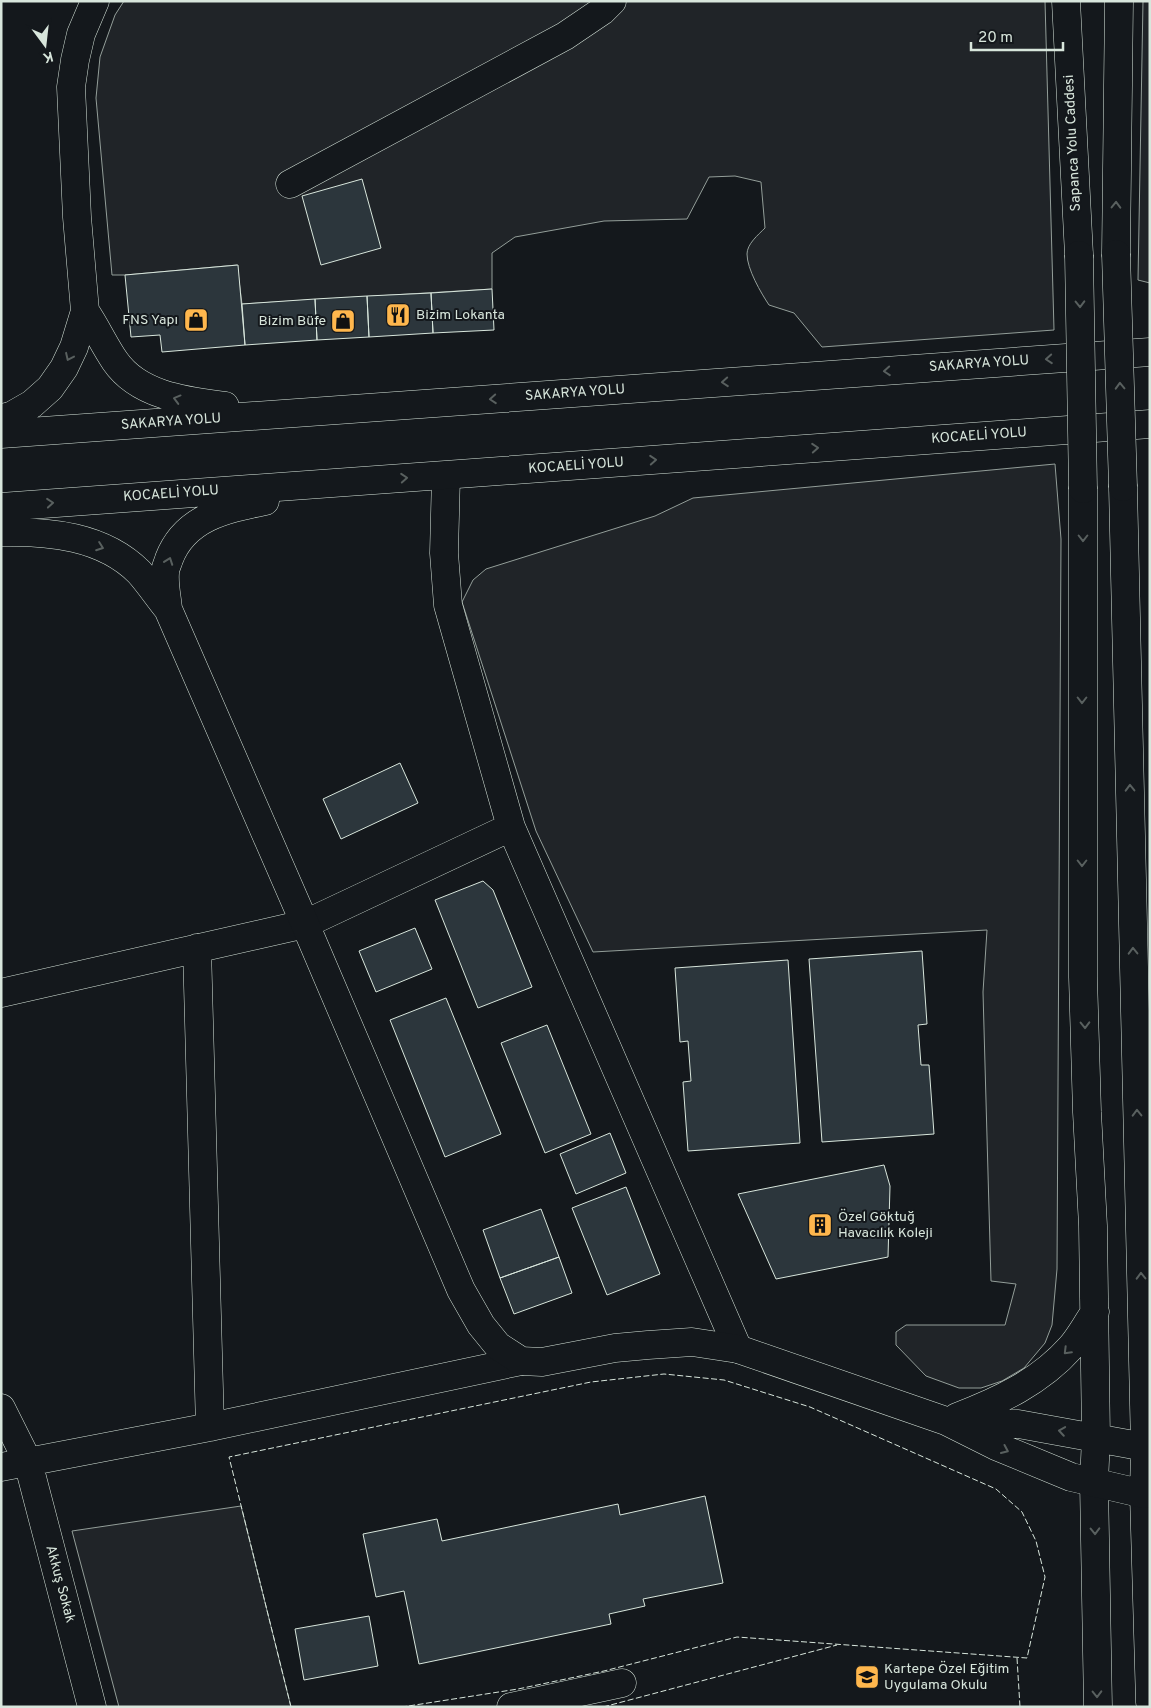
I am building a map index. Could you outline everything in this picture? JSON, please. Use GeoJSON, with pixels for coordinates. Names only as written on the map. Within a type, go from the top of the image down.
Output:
{"type":"FeatureCollection","features":[{"type":"Feature","properties":{"kind":"main road"},"geometry":{"type":"LineString","coordinates":[[96,1],[81,34],[71,87],[76,208],[86,311],[116,362],[132,378],[159,394],[184,401],[277,414]]}},
{"type":"Feature","properties":{"kind":"main road"},"geometry":{"type":"LineString","coordinates":[[290,184],[565,36],[602,11],[612,1]]}},
{"type":"Feature","properties":{"kind":"main road","name":"Sapanca Yolu Caddesi"},"geometry":{"type":"LineString","coordinates":[[1066,1],[1079,255],[1083,489],[1083,977],[1087,1112],[1094,1226],[1096,1437],[1094,1483],[1098,1707]]}},
{"type":"Feature","properties":{"kind":"main road"},"geometry":{"type":"LineString","coordinates":[[1119,1],[1116,254],[1123,487],[1150,1702]]}},
{"type":"Feature","properties":{"kind":"main road"},"geometry":{"type":"LineString","coordinates":[[1,418],[11,416],[32,404],[50,388],[64,368],[86,311]]}},
{"type":"Feature","properties":{"kind":"main road","name":"SAKARYA YOLU"},"geometry":{"type":"LineString","coordinates":[[1,434],[1150,352]]}},
{"type":"Feature","properties":{"kind":"main road","name":"KOCAELİ YOLU"},"geometry":{"type":"LineString","coordinates":[[1,507],[158,494],[446,476],[1150,424]]}},
{"type":"Feature","properties":{"kind":"main road"},"geometry":{"type":"LineString","coordinates":[[446,476],[444,554],[448,606],[511,827],[738,1349]]}},
{"type":"Feature","properties":{"kind":"main road"},"geometry":{"type":"LineString","coordinates":[[168,608],[165,572],[174,546],[188,529],[209,516],[234,507],[375,480]]}},
{"type":"Feature","properties":{"kind":"main road"},"geometry":{"type":"LineString","coordinates":[[1,532],[50,533],[80,540],[113,552],[138,572],[168,608],[461,1290],[481,1325],[498,1346],[521,1361]]}},
{"type":"Feature","properties":{"kind":"main road"},"geometry":{"type":"LineString","coordinates":[[1,993],[305,924],[511,827]]}},
{"type":"Feature","properties":{"kind":"main road"},"geometry":{"type":"LineString","coordinates":[[197,948],[210,1426]]}},
{"type":"Feature","properties":{"kind":"main road"},"geometry":{"type":"LineString","coordinates":[[946,1422],[1010,1395],[1042,1375],[1072,1346],[1095,1312]]}},
{"type":"Feature","properties":{"kind":"main road"},"geometry":{"type":"LineString","coordinates":[[1,1467],[210,1426],[521,1361],[542,1362],[615,1348],[692,1342],[738,1349],[946,1422],[1036,1464],[1071,1477],[1144,1494]]}},
{"type":"Feature","properties":{"kind":"main road","name":"Akkuş Sokak"},"geometry":{"type":"LineString","coordinates":[[1,1408],[28,1462],[92,1707]]}},
{"type":"Feature","properties":{"kind":"main road"},"geometry":{"type":"LineString","coordinates":[[946,1422],[1018,1424],[1144,1447]]}},
{"type":"Feature","properties":{"kind":"main road"},"geometry":{"type":"LineString","coordinates":[[511,1707],[622,1683]]}},
{"type":"Feature","properties":{"kind":"shaded area"},"geometry":{"type":"Polygon","coordinates":[[[124,1],[1045,1],[1054,330],[822,347],[794,313],[769,305],[755,281],[749,267],[747,250],[765,228],[761,182],[735,176],[709,177],[687,219],[604,221],[515,237],[492,253],[492,289],[242,304],[237,265],[112,275],[96,98],[100,57],[115,15],[124,1]]]}},
{"type":"Feature","properties":{"kind":"shaded area"},"geometry":{"type":"Polygon","coordinates":[[[1143,1],[1150,1],[1150,283],[1138,280],[1143,1]]]}},
{"type":"Feature","properties":{"kind":"shaded area"},"geometry":{"type":"Polygon","coordinates":[[[1055,464],[1061,539],[1057,1269],[1052,1325],[1045,1343],[1024,1368],[1002,1381],[981,1388],[959,1388],[926,1376],[896,1345],[896,1332],[906,1325],[1005,1325],[1016,1284],[991,1281],[983,992],[987,930],[593,952],[536,831],[462,602],[473,580],[486,569],[655,516],[693,498],[1055,464]]]}},
{"type":"Feature","properties":{"kind":"shaded area"},"geometry":{"type":"Polygon","coordinates":[[[241,1506],[291,1707],[119,1707],[72,1531],[241,1506]]]}},
{"type":"Feature","properties":{"kind":"building"},"geometry":{"type":"Polygon","coordinates":[[[362,179],[381,248],[321,265],[302,196],[362,179]]]}},
{"type":"Feature","properties":{"kind":"building"},"geometry":{"type":"Polygon","coordinates":[[[238,265],[245,345],[162,352],[160,335],[131,337],[125,275],[238,265]]]}},
{"type":"Feature","properties":{"kind":"building"},"geometry":{"type":"Polygon","coordinates":[[[492,289],[494,330],[433,333],[431,293],[492,289]]]}},
{"type":"Feature","properties":{"kind":"building"},"geometry":{"type":"Polygon","coordinates":[[[431,293],[433,333],[369,337],[367,296],[431,293]]]}},
{"type":"Feature","properties":{"kind":"building"},"geometry":{"type":"Polygon","coordinates":[[[367,296],[369,337],[317,340],[315,299],[367,296]]]}},
{"type":"Feature","properties":{"kind":"building"},"geometry":{"type":"Polygon","coordinates":[[[315,299],[317,340],[245,345],[242,304],[315,299]]]}},
{"type":"Feature","properties":{"kind":"building"},"geometry":{"type":"Polygon","coordinates":[[[400,763],[418,803],[341,839],[323,799],[400,763]]]}},
{"type":"Feature","properties":{"kind":"building"},"geometry":{"type":"Polygon","coordinates":[[[483,881],[493,890],[532,987],[478,1008],[435,900],[483,881]]]}},
{"type":"Feature","properties":{"kind":"building"},"geometry":{"type":"Polygon","coordinates":[[[415,928],[432,969],[376,992],[359,951],[415,928]]]}},
{"type":"Feature","properties":{"kind":"building"},"geometry":{"type":"Polygon","coordinates":[[[922,951],[927,1024],[918,1025],[921,1065],[929,1065],[934,1134],[822,1142],[809,959],[922,951]]]}},
{"type":"Feature","properties":{"kind":"building"},"geometry":{"type":"Polygon","coordinates":[[[788,960],[800,1143],[688,1151],[683,1082],[691,1081],[688,1041],[680,1042],[675,968],[788,960]]]}},
{"type":"Feature","properties":{"kind":"building"},"geometry":{"type":"Polygon","coordinates":[[[446,998],[501,1134],[445,1157],[390,1020],[446,998]]]}},
{"type":"Feature","properties":{"kind":"building"},"geometry":{"type":"Polygon","coordinates":[[[547,1025],[591,1134],[545,1153],[501,1043],[547,1025]]]}},
{"type":"Feature","properties":{"kind":"building"},"geometry":{"type":"Polygon","coordinates":[[[610,1133],[626,1173],[576,1194],[560,1154],[610,1133]]]}},
{"type":"Feature","properties":{"kind":"building","name":"Özel Göktuğ Havacılık Koleji"},"geometry":{"type":"Polygon","coordinates":[[[884,1165],[890,1186],[888,1257],[776,1279],[738,1194],[884,1165]]]}},
{"type":"Feature","properties":{"kind":"building"},"geometry":{"type":"Polygon","coordinates":[[[626,1187],[660,1274],[607,1295],[572,1208],[626,1187]]]}},
{"type":"Feature","properties":{"kind":"building"},"geometry":{"type":"Polygon","coordinates":[[[541,1209],[559,1257],[500,1278],[483,1230],[541,1209]]]}},
{"type":"Feature","properties":{"kind":"building"},"geometry":{"type":"Polygon","coordinates":[[[559,1257],[572,1293],[514,1314],[500,1278],[559,1257]]]}},
{"type":"Feature","properties":{"kind":"building"},"geometry":{"type":"Polygon","coordinates":[[[705,1496],[723,1583],[643,1599],[645,1606],[609,1614],[611,1624],[419,1664],[404,1591],[376,1597],[363,1534],[437,1519],[442,1541],[618,1504],[620,1515],[705,1496]]]}},
{"type":"Feature","properties":{"kind":"building"},"geometry":{"type":"Polygon","coordinates":[[[369,1616],[378,1666],[304,1680],[295,1629],[369,1616]]]}},
{"type":"Feature","properties":{"kind":"fence"},"geometry":{"type":"LineString","coordinates":[[291,1707],[229,1457],[591,1382],[664,1374],[724,1380],[810,1407],[996,1489],[1022,1512],[1036,1541],[1045,1577],[1027,1658],[737,1637],[604,1671],[518,1689],[402,1707]]}},
{"type":"Feature","properties":{"kind":"fence"},"geometry":{"type":"LineString","coordinates":[[603,1707],[837,1645]]}},
{"type":"Feature","properties":{"kind":"fence"},"geometry":{"type":"LineString","coordinates":[[1017,1658],[1020,1707]]}},
{"type":"Feature","properties":{"kind":"place","name":"Bizim Lokanta"},"geometry":{"type":"Point","coordinates":[398,315]}},
{"type":"Feature","properties":{"kind":"place","name":"FNS Yapı"},"geometry":{"type":"Point","coordinates":[196,320]}},
{"type":"Feature","properties":{"kind":"place","name":"Bizim Büfe"},"geometry":{"type":"Point","coordinates":[343,321]}},
{"type":"Feature","properties":{"kind":"place","name":"Özel Göktuğ Havacılık Koleji"},"geometry":{"type":"Point","coordinates":[820,1225]}},
{"type":"Feature","properties":{"kind":"place","name":"Kartepe Özel Eğitim Uygulama Okulu"},"geometry":{"type":"Point","coordinates":[867,1677]}}]}
